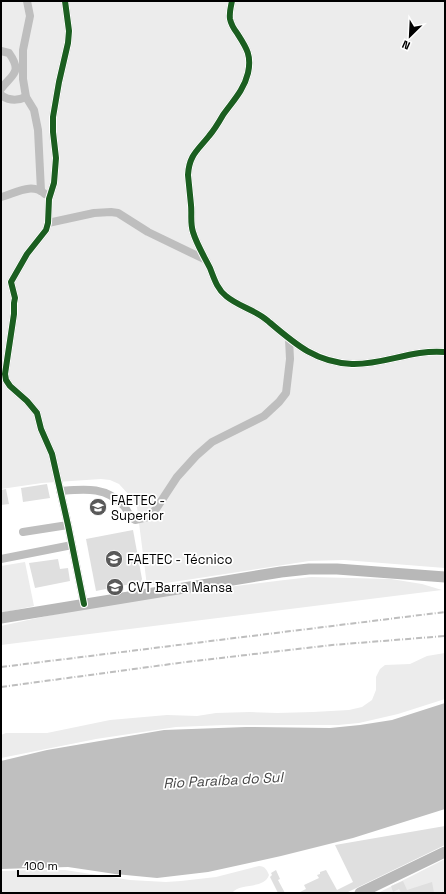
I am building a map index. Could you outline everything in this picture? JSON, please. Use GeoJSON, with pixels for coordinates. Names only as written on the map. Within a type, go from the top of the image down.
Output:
{"type":"FeatureCollection","features":[{"type":"Feature","properties":{"kind":"main road"},"geometry":{"type":"LineString","coordinates":[[1,618],[281,572],[309,569],[344,570],[445,578]]}},
{"type":"Feature","properties":{"kind":"main road"},"geometry":{"type":"LineString","coordinates":[[360,893],[445,852]]}},
{"type":"Feature","properties":{"kind":"street"},"geometry":{"type":"LineString","coordinates":[[27,1],[30,16],[23,50],[23,79],[26,97],[34,110],[38,130],[41,191]]}},
{"type":"Feature","properties":{"kind":"street"},"geometry":{"type":"LineString","coordinates":[[64,1],[68,19],[68,43],[53,117],[56,158],[54,183],[49,199],[48,223],[46,230],[27,254],[11,282],[15,298],[14,314],[4,374],[10,386],[27,401],[37,413],[41,429],[52,454],[84,604]]}},
{"type":"Feature","properties":{"kind":"street"},"geometry":{"type":"LineString","coordinates":[[232,1],[230,19],[232,26],[248,52],[248,72],[238,96],[223,115],[214,130],[195,152],[188,166],[192,231],[219,289],[234,302],[259,314],[289,339],[312,354],[336,362],[366,364],[424,352],[445,352]]}},
{"type":"Feature","properties":{"kind":"street"},"geometry":{"type":"LineString","coordinates":[[1,51],[9,53],[14,60],[16,69],[14,75],[1,89]]}},
{"type":"Feature","properties":{"kind":"street"},"geometry":{"type":"LineString","coordinates":[[1,95],[9,99],[18,100],[26,97]]}},
{"type":"Feature","properties":{"kind":"street"},"geometry":{"type":"LineString","coordinates":[[1,197],[16,191],[38,189],[49,199]]}},
{"type":"Feature","properties":{"kind":"street"},"geometry":{"type":"LineString","coordinates":[[48,223],[94,213],[118,213],[148,232],[206,260]]}},
{"type":"Feature","properties":{"kind":"street"},"geometry":{"type":"LineString","coordinates":[[60,488],[98,490],[108,494],[120,502],[132,519],[135,520],[148,516],[156,509],[178,477],[196,456],[212,442],[264,416],[279,402],[286,393],[290,359],[289,339]]}},
{"type":"Feature","properties":{"kind":"street"},"geometry":{"type":"LineString","coordinates":[[23,532],[68,525]]}},
{"type":"Feature","properties":{"kind":"street"},"geometry":{"type":"LineString","coordinates":[[1,559],[72,545]]}},
{"type":"Feature","properties":{"kind":"shaded area"},"geometry":{"type":"Polygon","coordinates":[[[1,1],[445,1],[445,568],[344,560],[309,561],[147,586],[137,507],[130,496],[119,484],[110,480],[101,479],[42,483],[1,489],[1,1]]]}},
{"type":"Feature","properties":{"kind":"shaded area"},"geometry":{"type":"Polygon","coordinates":[[[25,562],[34,606],[1,613],[1,566],[25,562]]]}},
{"type":"Feature","properties":{"kind":"shaded area"},"geometry":{"type":"Polygon","coordinates":[[[311,577],[391,579],[422,584],[442,590],[1,645],[1,626],[39,617],[155,597],[311,577]]]}},
{"type":"Feature","properties":{"kind":"shaded area"},"geometry":{"type":"Polygon","coordinates":[[[445,653],[445,699],[398,714],[359,723],[338,725],[225,725],[176,727],[96,739],[1,758],[1,735],[6,733],[47,733],[110,720],[167,715],[197,716],[216,713],[313,712],[349,710],[362,707],[372,700],[376,690],[376,677],[380,669],[385,665],[410,664],[427,656],[445,653]]]}},
{"type":"Feature","properties":{"kind":"shaded area"},"geometry":{"type":"Polygon","coordinates":[[[445,859],[445,893],[378,893],[445,859]]]}},
{"type":"Feature","properties":{"kind":"shaded area"},"geometry":{"type":"Polygon","coordinates":[[[259,866],[264,868],[269,875],[266,880],[262,883],[240,888],[232,893],[1,893],[1,871],[65,870],[130,880],[166,882],[216,877],[259,866]]]}},
{"type":"Feature","properties":{"kind":"water","name":"Rio Paraíba do Sul"},"geometry":{"type":"Polygon","coordinates":[[[445,703],[445,809],[353,838],[208,872],[157,878],[68,867],[1,869],[1,761],[47,750],[164,730],[246,727],[330,728],[360,725],[392,720],[445,703]]]}},
{"type":"Feature","properties":{"kind":"building"},"geometry":{"type":"Polygon","coordinates":[[[47,484],[50,498],[23,502],[21,488],[47,484]]]}},
{"type":"Feature","properties":{"kind":"building"},"geometry":{"type":"Polygon","coordinates":[[[6,489],[9,504],[1,505],[1,490],[6,489]]]}},
{"type":"Feature","properties":{"kind":"building","name":"FAETEC - Técnico"},"geometry":{"type":"Polygon","coordinates":[[[133,530],[142,579],[141,582],[96,591],[86,539],[133,530]]]}},
{"type":"Feature","properties":{"kind":"building"},"geometry":{"type":"Polygon","coordinates":[[[58,559],[60,569],[68,568],[70,581],[35,588],[29,563],[58,559]]]}},
{"type":"Feature","properties":{"kind":"building"},"geometry":{"type":"Polygon","coordinates":[[[445,826],[445,845],[346,893],[298,893],[306,889],[304,885],[319,878],[317,875],[326,870],[337,890],[353,882],[335,845],[445,826]]]}},
{"type":"Feature","properties":{"kind":"building"},"geometry":{"type":"Polygon","coordinates":[[[276,870],[280,879],[278,880],[285,893],[278,893],[270,877],[272,875],[271,873],[276,870]]]}},
{"type":"Feature","properties":{"kind":"building"},"geometry":{"type":"Polygon","coordinates":[[[403,881],[407,890],[432,882],[434,893],[401,893],[399,889],[393,892],[391,886],[403,881]]]}},
{"type":"Feature","properties":{"kind":"railway"},"geometry":{"type":"LineString","coordinates":[[1,667],[445,612]]}},
{"type":"Feature","properties":{"kind":"railway"},"geometry":{"type":"LineString","coordinates":[[1,687],[186,662],[332,645],[445,636]]}},
{"type":"Feature","properties":{"kind":"cycle path"},"geometry":{"type":"LineString","coordinates":[[65,1],[69,31],[68,43],[53,117],[56,158],[54,183],[49,199],[48,223],[46,230],[27,254],[11,282],[15,298],[14,314],[5,374],[6,380],[10,386],[27,401],[37,413],[41,429],[52,454],[84,604]]}},
{"type":"Feature","properties":{"kind":"cycle path"},"geometry":{"type":"LineString","coordinates":[[232,1],[230,19],[249,56],[248,73],[244,85],[238,95],[192,158],[188,175],[193,232],[218,287],[231,300],[263,317],[287,337],[306,350],[327,360],[339,363],[364,364],[421,353],[445,352]]}},
{"type":"Feature","properties":{"kind":"place","name":"FAETEC - Superior"},"geometry":{"type":"Point","coordinates":[98,507]}},
{"type":"Feature","properties":{"kind":"place","name":"FAETEC - Técnico"},"geometry":{"type":"Point","coordinates":[114,559]}},
{"type":"Feature","properties":{"kind":"place","name":"CVT Barra Mansa"},"geometry":{"type":"Point","coordinates":[115,587]}}]}
